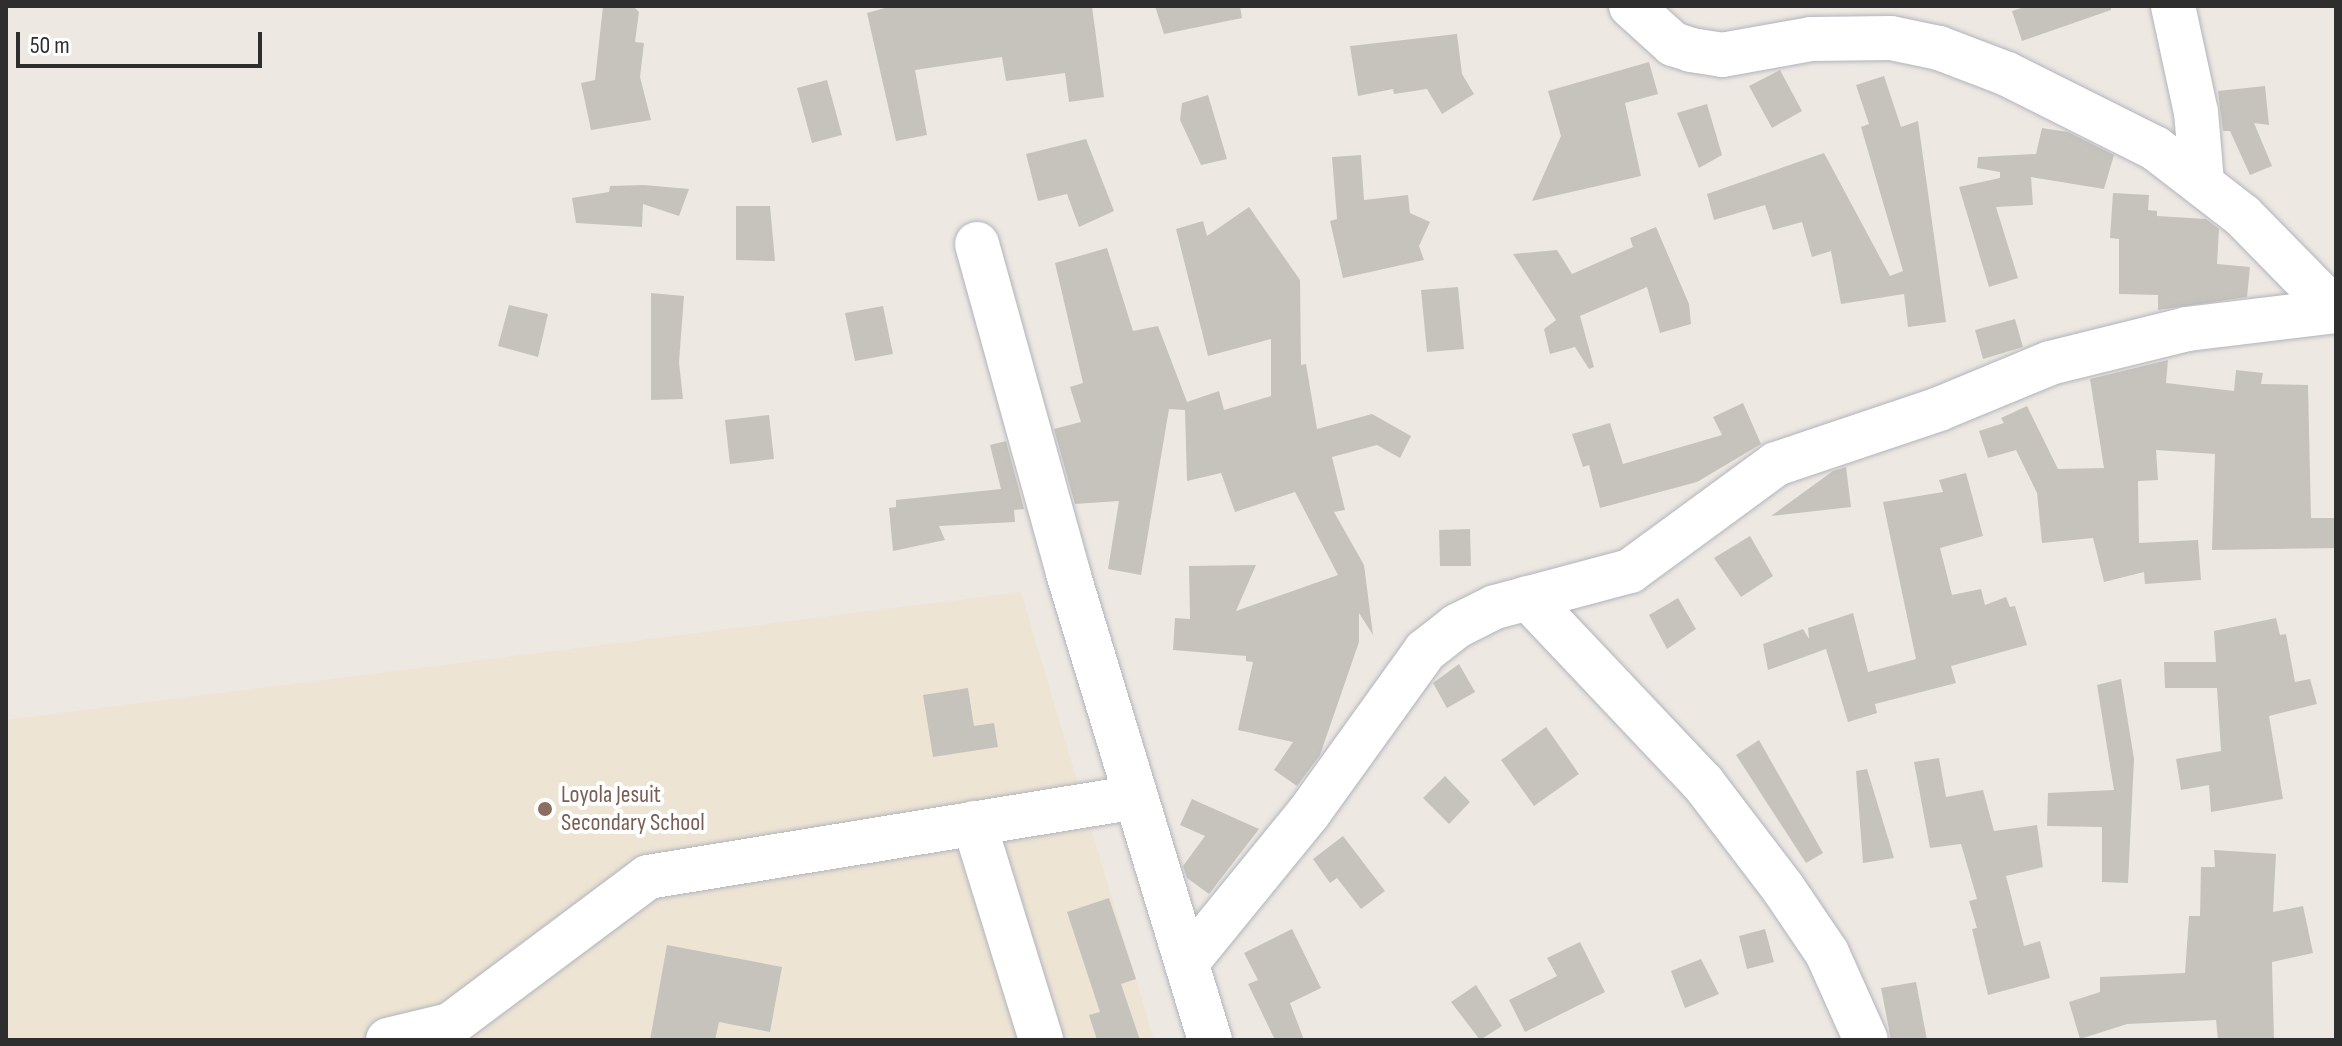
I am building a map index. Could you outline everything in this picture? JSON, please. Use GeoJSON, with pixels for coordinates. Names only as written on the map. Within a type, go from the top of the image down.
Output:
{"type":"FeatureCollection","features":[{"type":"Feature","properties":{"kind":"street"},"geometry":{"type":"LineString","coordinates":[[1631,6],[1673,44],[1722,55],[1858,37],[1939,48],[2076,105],[2155,148],[2202,182],[2243,216],[2336,311]]}},
{"type":"Feature","properties":{"kind":"street"},"geometry":{"type":"LineString","coordinates":[[2173,6],[2196,112],[2202,182]]}},
{"type":"Feature","properties":{"kind":"street"},"geometry":{"type":"LineString","coordinates":[[977,244],[1135,797],[1210,1040]]}},
{"type":"Feature","properties":{"kind":"street"},"geometry":{"type":"LineString","coordinates":[[1188,961],[1308,814],[1425,651],[1470,620],[1528,598],[1646,564],[1716,504],[1776,464],[1939,409],[2050,363],[2187,329],[2336,311]]}},
{"type":"Feature","properties":{"kind":"street"},"geometry":{"type":"LineString","coordinates":[[1528,598],[1703,783],[1783,888],[1827,953],[1866,1040]]}},
{"type":"Feature","properties":{"kind":"street"},"geometry":{"type":"LineString","coordinates":[[388,1040],[450,1025],[648,877],[1135,797]]}},
{"type":"Feature","properties":{"kind":"street"},"geometry":{"type":"LineString","coordinates":[[974,823],[1041,1040]]}},
{"type":"Feature","properties":{"kind":"shaded area","name":"Loyola Jesuit Secondary School"},"geometry":{"type":"Polygon","coordinates":[[[1021,592],[1154,1040],[6,1040],[6,720],[1021,592]]]}},
{"type":"Feature","properties":{"kind":"building"},"geometry":{"type":"Polygon","coordinates":[[[603,6],[633,6],[639,12],[635,42],[644,43],[640,77],[651,120],[591,130],[581,83],[595,80],[603,6]]]}},
{"type":"Feature","properties":{"kind":"building"},"geometry":{"type":"Polygon","coordinates":[[[892,6],[1092,6],[1104,97],[1069,102],[1065,73],[1006,81],[1002,57],[915,70],[927,135],[896,141],[867,13],[892,6]]]}},
{"type":"Feature","properties":{"kind":"building"},"geometry":{"type":"Polygon","coordinates":[[[1155,6],[1240,6],[1242,18],[1164,34],[1155,6]]]}},
{"type":"Feature","properties":{"kind":"building"},"geometry":{"type":"Polygon","coordinates":[[[2028,6],[2111,6],[2111,10],[2022,41],[2012,11],[2028,6]]]}},
{"type":"Feature","properties":{"kind":"building"},"geometry":{"type":"Polygon","coordinates":[[[1457,34],[1462,74],[1474,94],[1442,114],[1427,89],[1394,94],[1393,89],[1358,96],[1350,46],[1457,34]]]}},
{"type":"Feature","properties":{"kind":"building"},"geometry":{"type":"Polygon","coordinates":[[[1649,62],[1658,94],[1625,103],[1641,176],[1532,201],[1561,136],[1548,91],[1649,62]]]}},
{"type":"Feature","properties":{"kind":"building"},"geometry":{"type":"Polygon","coordinates":[[[1780,70],[1802,111],[1772,128],[1749,86],[1780,70]]]}},
{"type":"Feature","properties":{"kind":"building"},"geometry":{"type":"Polygon","coordinates":[[[1884,76],[1901,127],[1918,121],[1946,322],[1908,327],[1904,294],[1841,304],[1831,251],[1812,257],[1802,222],[1773,230],[1765,205],[1714,220],[1707,194],[1824,153],[1890,276],[1903,271],[1861,127],[1869,124],[1856,85],[1884,76]]]}},
{"type":"Feature","properties":{"kind":"building"},"geometry":{"type":"Polygon","coordinates":[[[827,80],[842,135],[812,143],[797,88],[827,80]]]}},
{"type":"Feature","properties":{"kind":"building"},"geometry":{"type":"Polygon","coordinates":[[[2265,86],[2269,125],[2254,123],[2272,166],[2250,175],[2230,131],[2223,131],[2218,91],[2265,86]]]}},
{"type":"Feature","properties":{"kind":"building"},"geometry":{"type":"Polygon","coordinates":[[[1208,95],[1227,159],[1201,165],[1180,120],[1182,103],[1208,95]]]}},
{"type":"Feature","properties":{"kind":"building"},"geometry":{"type":"Polygon","coordinates":[[[1707,104],[1722,155],[1699,168],[1677,113],[1707,104]]]}},
{"type":"Feature","properties":{"kind":"building"},"geometry":{"type":"Polygon","coordinates":[[[2042,128],[2068,132],[2114,155],[2104,189],[2031,177],[2033,205],[1996,207],[2018,278],[1989,287],[1959,187],[2000,178],[2000,172],[1977,168],[1978,157],[2036,154],[2042,128]]]}},
{"type":"Feature","properties":{"kind":"building"},"geometry":{"type":"Polygon","coordinates":[[[1086,139],[1114,211],[1079,227],[1067,194],[1038,201],[1026,154],[1086,139]]]}},
{"type":"Feature","properties":{"kind":"building"},"geometry":{"type":"Polygon","coordinates":[[[1361,155],[1364,200],[1408,195],[1410,213],[1430,222],[1419,246],[1424,260],[1343,278],[1330,221],[1337,219],[1332,157],[1361,155]]]}},
{"type":"Feature","properties":{"kind":"building"},"geometry":{"type":"Polygon","coordinates":[[[610,186],[689,189],[679,216],[643,204],[642,227],[576,223],[572,198],[609,192],[610,186]]]}},
{"type":"Feature","properties":{"kind":"building"},"geometry":{"type":"Polygon","coordinates":[[[2113,193],[2149,195],[2148,210],[2157,211],[2157,216],[2206,219],[2219,229],[2217,264],[2250,267],[2247,297],[2158,310],[2158,295],[2119,294],[2119,239],[2110,238],[2113,193]]]}},
{"type":"Feature","properties":{"kind":"building"},"geometry":{"type":"Polygon","coordinates":[[[736,206],[770,206],[775,261],[736,260],[736,206]]]}},
{"type":"Feature","properties":{"kind":"building"},"geometry":{"type":"Polygon","coordinates":[[[1249,207],[1300,280],[1301,365],[1306,364],[1317,429],[1372,414],[1411,436],[1400,458],[1377,445],[1332,457],[1345,510],[1334,512],[1364,565],[1373,635],[1359,613],[1359,642],[1320,755],[1297,786],[1274,770],[1293,742],[1238,730],[1253,662],[1246,661],[1246,656],[1173,650],[1175,618],[1190,619],[1189,566],[1256,565],[1236,611],[1338,575],[1295,492],[1235,512],[1221,473],[1187,481],[1185,410],[1169,409],[1141,575],[1108,569],[1119,501],[1075,504],[1054,429],[1081,422],[1070,387],[1083,383],[1055,263],[1107,248],[1133,331],[1158,326],[1187,402],[1219,391],[1224,410],[1271,396],[1271,339],[1208,356],[1176,229],[1203,221],[1207,236],[1249,207]]]}},
{"type":"Feature","properties":{"kind":"building"},"geometry":{"type":"Polygon","coordinates":[[[1656,227],[1689,304],[1691,324],[1660,333],[1647,287],[1580,316],[1594,367],[1589,369],[1575,347],[1550,354],[1544,329],[1556,320],[1513,254],[1557,250],[1572,274],[1633,247],[1630,238],[1656,227]]]}},
{"type":"Feature","properties":{"kind":"building"},"geometry":{"type":"Polygon","coordinates":[[[1458,287],[1464,349],[1427,352],[1421,290],[1458,287]]]}},
{"type":"Feature","properties":{"kind":"building"},"geometry":{"type":"Polygon","coordinates":[[[651,293],[684,296],[679,362],[683,399],[651,400],[651,293]]]}},
{"type":"Feature","properties":{"kind":"building"},"geometry":{"type":"Polygon","coordinates":[[[509,305],[548,314],[538,357],[498,346],[509,305]]]}},
{"type":"Feature","properties":{"kind":"building"},"geometry":{"type":"Polygon","coordinates":[[[883,306],[893,354],[855,361],[845,313],[883,306]]]}},
{"type":"Feature","properties":{"kind":"building"},"geometry":{"type":"Polygon","coordinates":[[[2015,319],[2023,347],[1983,359],[1975,330],[2015,319]]]}},
{"type":"Feature","properties":{"kind":"building"},"geometry":{"type":"Polygon","coordinates":[[[2168,360],[2166,383],[2234,391],[2236,370],[2263,373],[2261,384],[2308,385],[2311,518],[2336,518],[2336,548],[2212,550],[2215,454],[2156,450],[2158,480],[2138,481],[2139,543],[2198,540],[2201,580],[2145,584],[2144,572],[2104,582],[2093,538],[2042,543],[2037,493],[2016,450],[1988,458],[1979,431],[2004,423],[2001,418],[2027,406],[2058,469],[2104,468],[2090,379],[2168,360]]]}},
{"type":"Feature","properties":{"kind":"building"},"geometry":{"type":"Polygon","coordinates":[[[1743,403],[1761,444],[1697,482],[1600,508],[1589,465],[1583,467],[1572,434],[1610,423],[1623,464],[1722,435],[1713,417],[1743,403]]]}},
{"type":"Feature","properties":{"kind":"building"},"geometry":{"type":"Polygon","coordinates":[[[769,415],[774,459],[730,464],[725,420],[769,415]]]}},
{"type":"Feature","properties":{"kind":"building"},"geometry":{"type":"Polygon","coordinates":[[[1006,441],[1024,509],[1014,510],[1015,522],[939,526],[945,540],[893,551],[889,508],[896,507],[896,500],[1001,489],[990,445],[1006,441]]]}},
{"type":"Feature","properties":{"kind":"building"},"geometry":{"type":"Polygon","coordinates":[[[1846,467],[1851,507],[1771,516],[1833,471],[1846,467]]]}},
{"type":"Feature","properties":{"kind":"building"},"geometry":{"type":"Polygon","coordinates":[[[1966,473],[1983,536],[1940,548],[1952,595],[1981,589],[1985,605],[2006,597],[2010,607],[2015,606],[2027,645],[1951,666],[1956,683],[1875,704],[1877,713],[1848,722],[1826,649],[1768,670],[1763,644],[1803,629],[1809,639],[1808,628],[1853,613],[1868,672],[1916,659],[1883,502],[1943,492],[1939,480],[1966,473]]]}},
{"type":"Feature","properties":{"kind":"building"},"geometry":{"type":"Polygon","coordinates":[[[1470,529],[1471,566],[1440,566],[1439,530],[1470,529]]]}},
{"type":"Feature","properties":{"kind":"building"},"geometry":{"type":"Polygon","coordinates":[[[1750,536],[1773,576],[1741,597],[1714,558],[1750,536]]]}},
{"type":"Feature","properties":{"kind":"building"},"geometry":{"type":"Polygon","coordinates":[[[1678,598],[1696,629],[1667,649],[1649,615],[1678,598]]]}},
{"type":"Feature","properties":{"kind":"building"},"geometry":{"type":"Polygon","coordinates":[[[2276,618],[2280,635],[2286,634],[2295,682],[2310,679],[2317,704],[2269,716],[2283,799],[2211,812],[2209,785],[2181,790],[2176,759],[2221,751],[2217,688],[2165,688],[2164,662],[2216,662],[2214,631],[2276,618]]]}},
{"type":"Feature","properties":{"kind":"building"},"geometry":{"type":"Polygon","coordinates":[[[1459,664],[1475,692],[1447,708],[1433,683],[1459,664]]]}},
{"type":"Feature","properties":{"kind":"building"},"geometry":{"type":"Polygon","coordinates":[[[2121,679],[2134,759],[2128,883],[2102,882],[2102,827],[2047,826],[2048,793],[2114,790],[2097,685],[2121,679]]]}},
{"type":"Feature","properties":{"kind":"building"},"geometry":{"type":"Polygon","coordinates":[[[968,688],[974,726],[994,723],[998,747],[933,757],[923,695],[968,688]]]}},
{"type":"Feature","properties":{"kind":"building"},"geometry":{"type":"Polygon","coordinates":[[[1546,727],[1579,774],[1534,806],[1501,760],[1546,727]]]}},
{"type":"Feature","properties":{"kind":"building"},"geometry":{"type":"Polygon","coordinates":[[[1759,740],[1823,853],[1806,863],[1736,755],[1759,740]]]}},
{"type":"Feature","properties":{"kind":"building"},"geometry":{"type":"Polygon","coordinates":[[[1939,758],[1946,797],[1983,790],[1994,831],[2037,825],[2043,867],[2006,876],[2024,946],[2040,941],[2050,978],[1988,995],[1972,929],[1977,928],[1969,901],[1977,899],[1961,844],[1930,848],[1914,762],[1939,758]]]}},
{"type":"Feature","properties":{"kind":"building"},"geometry":{"type":"Polygon","coordinates":[[[1867,769],[1894,858],[1863,863],[1856,771],[1867,769]]]}},
{"type":"Feature","properties":{"kind":"building"},"geometry":{"type":"Polygon","coordinates":[[[1445,776],[1470,802],[1449,824],[1423,798],[1445,776]]]}},
{"type":"Feature","properties":{"kind":"building"},"geometry":{"type":"Polygon","coordinates":[[[1192,799],[1259,829],[1209,894],[1187,878],[1183,866],[1205,836],[1180,825],[1192,799]]]}},
{"type":"Feature","properties":{"kind":"building"},"geometry":{"type":"Polygon","coordinates":[[[1343,836],[1385,891],[1361,909],[1337,878],[1330,883],[1313,859],[1343,836]]]}},
{"type":"Feature","properties":{"kind":"building"},"geometry":{"type":"Polygon","coordinates":[[[2214,850],[2276,854],[2273,912],[2303,906],[2313,953],[2272,962],[2274,1040],[2218,1040],[2216,1020],[2127,1024],[2080,1039],[2069,1002],[2100,992],[2100,977],[2185,973],[2189,916],[2200,916],[2201,867],[2215,867],[2214,850]]]}},
{"type":"Feature","properties":{"kind":"building"},"geometry":{"type":"Polygon","coordinates":[[[1109,898],[1136,979],[1121,984],[1140,1040],[1097,1040],[1089,1015],[1100,1012],[1067,912],[1109,898]]]}},
{"type":"Feature","properties":{"kind":"building"},"geometry":{"type":"Polygon","coordinates":[[[1292,929],[1321,988],[1290,1003],[1304,1040],[1275,1040],[1248,984],[1258,980],[1244,953],[1292,929]]]}},
{"type":"Feature","properties":{"kind":"building"},"geometry":{"type":"Polygon","coordinates":[[[1765,929],[1774,962],[1747,969],[1739,936],[1765,929]]]}},
{"type":"Feature","properties":{"kind":"building"},"geometry":{"type":"Polygon","coordinates":[[[1580,942],[1605,992],[1525,1032],[1509,1000],[1557,976],[1547,958],[1580,942]]]}},
{"type":"Feature","properties":{"kind":"building"},"geometry":{"type":"Polygon","coordinates":[[[667,945],[782,967],[770,1032],[719,1022],[715,1040],[650,1040],[667,945]]]}},
{"type":"Feature","properties":{"kind":"building"},"geometry":{"type":"Polygon","coordinates":[[[1701,959],[1719,994],[1685,1008],[1671,971],[1701,959]]]}},
{"type":"Feature","properties":{"kind":"building"},"geometry":{"type":"Polygon","coordinates":[[[1916,982],[1927,1040],[1891,1040],[1881,988],[1916,982]]]}},
{"type":"Feature","properties":{"kind":"building"},"geometry":{"type":"Polygon","coordinates":[[[1476,985],[1502,1026],[1480,1040],[1451,1002],[1476,985]]]}},
{"type":"Feature","properties":{"kind":"place","name":"Loyola Jesuit Secondary School"},"geometry":{"type":"Point","coordinates":[545,809]}}]}
